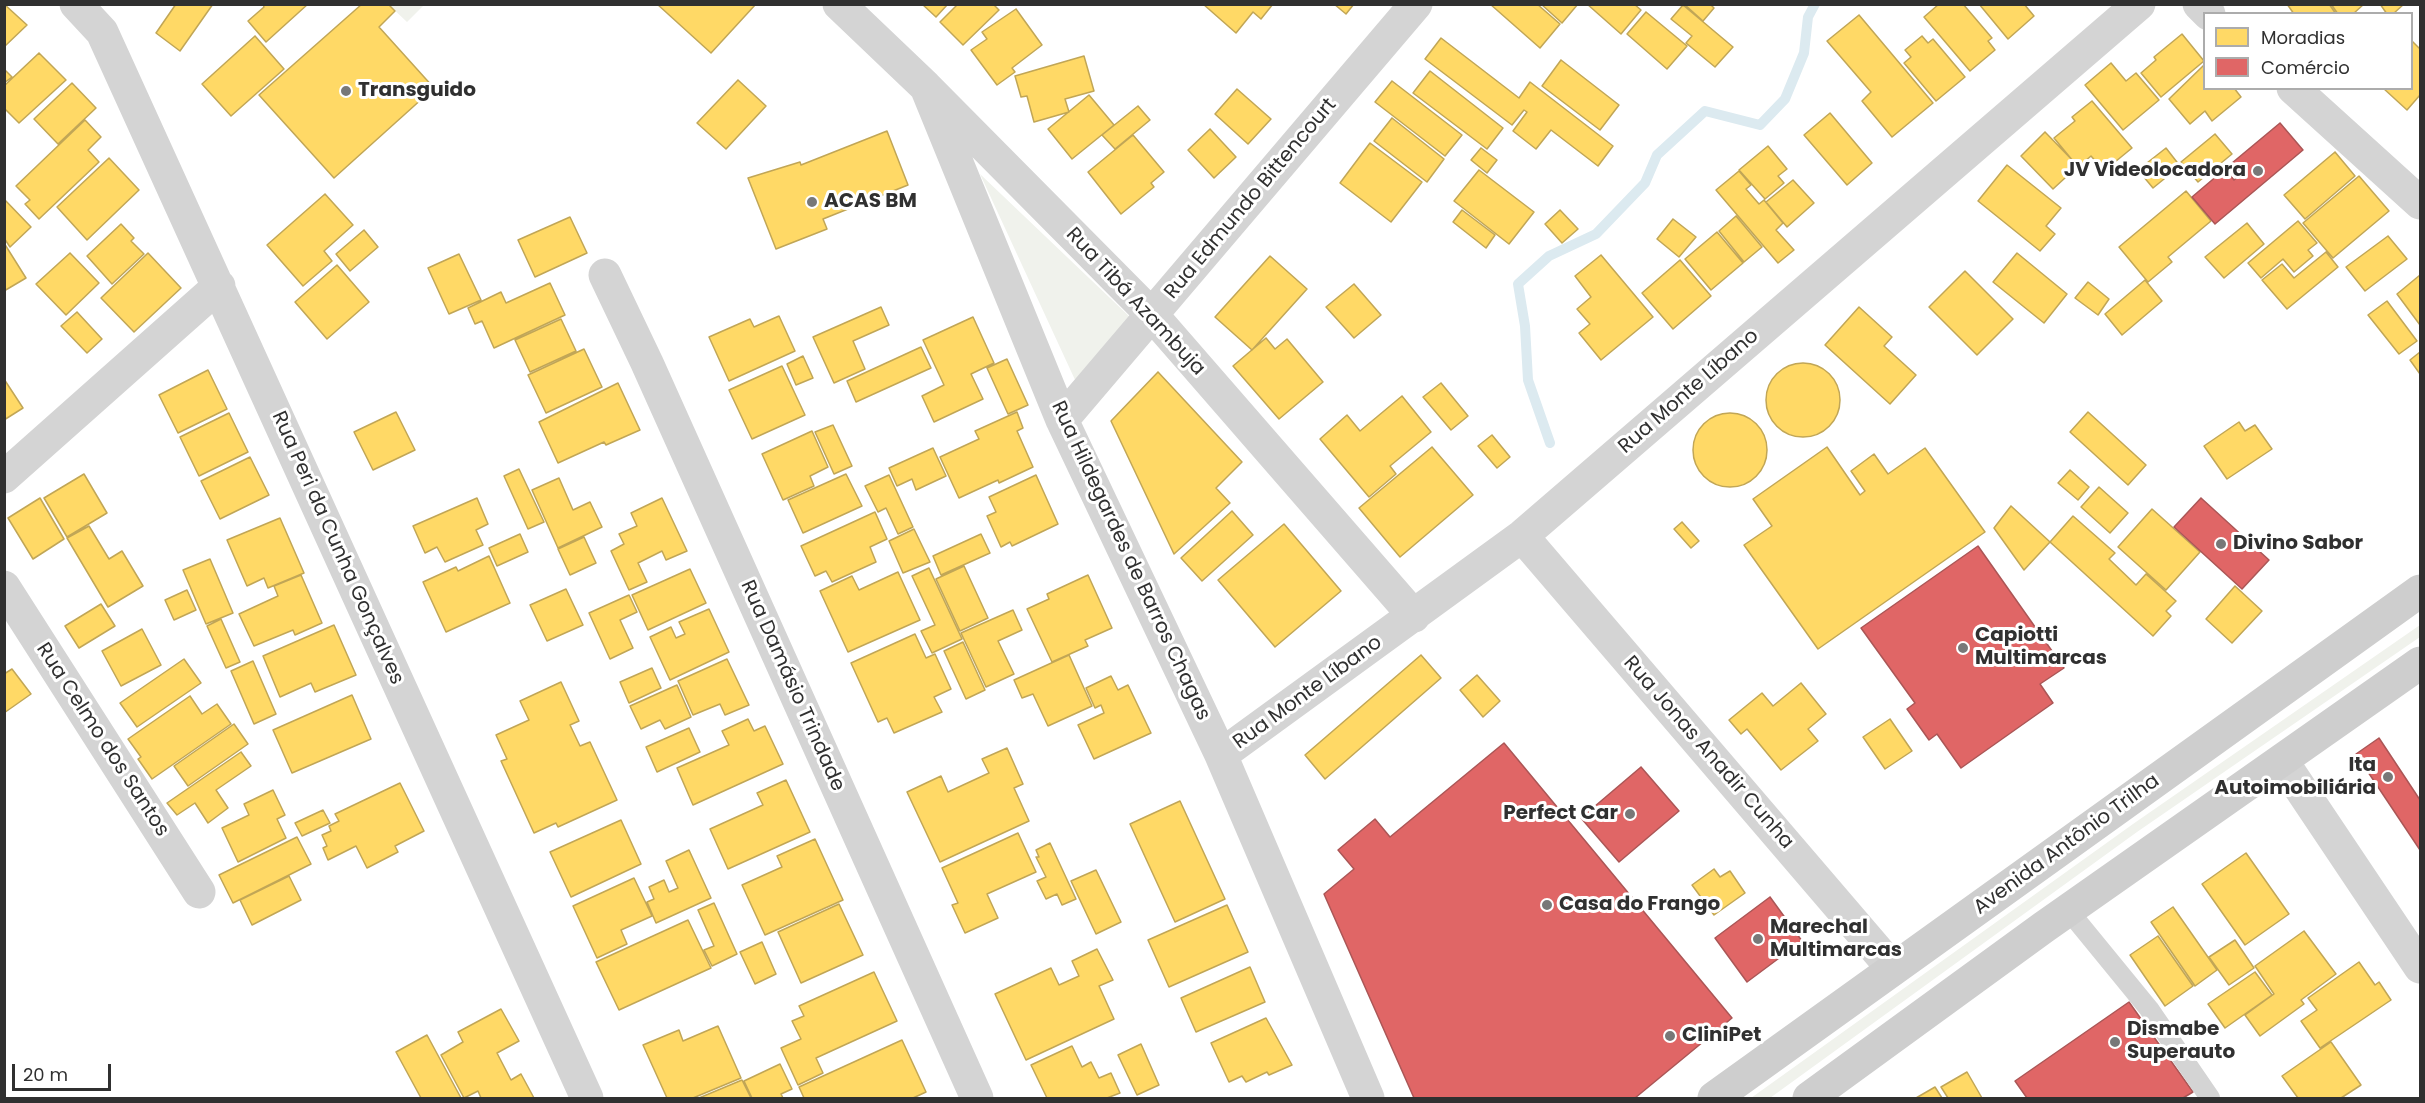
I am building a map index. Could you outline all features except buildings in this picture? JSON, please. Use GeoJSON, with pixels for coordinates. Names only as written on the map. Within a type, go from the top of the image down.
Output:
{"type":"FeatureCollection","features":[{"type":"Feature","properties":{"kind":"main road","name":"Avenida Antônio Trilha"},"geometry":{"type":"LineString","coordinates":[[1714,1098],[2421,591]]}},
{"type":"Feature","properties":{"kind":"main road"},"geometry":{"type":"LineString","coordinates":[[1809,1098],[2068,910],[2421,663]]}},
{"type":"Feature","properties":{"kind":"street","name":"Rua Peri da Cunha Gonçalves"},"geometry":{"type":"LineString","coordinates":[[76,4],[102,32],[587,1098]]}},
{"type":"Feature","properties":{"kind":"street","name":"Rua Tibá Azambuja"},"geometry":{"type":"LineString","coordinates":[[839,4],[926,87],[1153,315],[1414,616]]}},
{"type":"Feature","properties":{"kind":"street","name":"Rua Edmundo Bittencourt"},"geometry":{"type":"LineString","coordinates":[[1062,420],[1416,4]]}},
{"type":"Feature","properties":{"kind":"street","name":"Rua Monte Líbano"},"geometry":{"type":"LineString","coordinates":[[1221,755],[1522,536],[2139,4]]}},
{"type":"Feature","properties":{"kind":"street","name":"Rua Hildegardes de Barros Chagas"},"geometry":{"type":"LineString","coordinates":[[926,87],[1062,420],[1221,755],[1368,1098]]}},
{"type":"Feature","properties":{"kind":"street"},"geometry":{"type":"LineString","coordinates":[[2294,90],[2421,203]]}},
{"type":"Feature","properties":{"kind":"street","name":"Rua Damásio Trindade"},"geometry":{"type":"LineString","coordinates":[[605,275],[647,363],[977,1098]]}},
{"type":"Feature","properties":{"kind":"street"},"geometry":{"type":"LineString","coordinates":[[4,477],[219,286]]}},
{"type":"Feature","properties":{"kind":"street","name":"Rua Jonas Anadir Cunha"},"geometry":{"type":"LineString","coordinates":[[1522,536],[1893,969]]}},
{"type":"Feature","properties":{"kind":"street","name":"Rua Celmo dos Santos"},"geometry":{"type":"LineString","coordinates":[[4,587],[199,892]]}},
{"type":"Feature","properties":{"kind":"street"},"geometry":{"type":"LineString","coordinates":[[2282,761],[2421,967]]}},
{"type":"Feature","properties":{"kind":"lane"},"geometry":{"type":"LineString","coordinates":[[2068,910],[2149,1009],[2210,1098]]}},
{"type":"Feature","properties":{"kind":"shaded area"},"geometry":{"type":"Polygon","coordinates":[[[389,5],[424,5],[407,22],[389,5]]]}},
{"type":"Feature","properties":{"kind":"shaded area"},"geometry":{"type":"Polygon","coordinates":[[[980,174],[1132,319],[1076,382],[980,174]]]}},
{"type":"Feature","properties":{"kind":"shaded area"},"geometry":{"type":"Polygon","coordinates":[[[2420,625],[2420,637],[2137,832],[1770,1098],[1751,1098],[2133,824],[2420,625]]]}},
{"type":"Feature","properties":{"kind":"waterway"},"geometry":{"type":"LineString","coordinates":[[1550,443],[1528,380],[1525,326],[1518,284],[1549,256],[1596,234],[1645,183],[1657,155],[1705,111],[1760,125],[1785,99],[1804,53],[1808,17],[1815,4]]}},
{"type":"Feature","properties":{"kind":"place","name":"Transguido"},"geometry":{"type":"Point","coordinates":[346,91]}},
{"type":"Feature","properties":{"kind":"place","name":"JV Videolocadora"},"geometry":{"type":"Point","coordinates":[2258,171]}},
{"type":"Feature","properties":{"kind":"place","name":"ACAS BM"},"geometry":{"type":"Point","coordinates":[812,202]}},
{"type":"Feature","properties":{"kind":"place","name":"Divino Sabor"},"geometry":{"type":"Point","coordinates":[2221,544]}},
{"type":"Feature","properties":{"kind":"place","name":"Capiotti Multimarcas"},"geometry":{"type":"Point","coordinates":[1963,648]}},
{"type":"Feature","properties":{"kind":"place","name":"Ita Autoimobiliária"},"geometry":{"type":"Point","coordinates":[2388,777]}},
{"type":"Feature","properties":{"kind":"place","name":"Perfect Car"},"geometry":{"type":"Point","coordinates":[1630,814]}},
{"type":"Feature","properties":{"kind":"place","name":"Casa do Frango"},"geometry":{"type":"Point","coordinates":[1547,905]}},
{"type":"Feature","properties":{"kind":"place","name":"Marechal Multimarcas"},"geometry":{"type":"Point","coordinates":[1758,939]}},
{"type":"Feature","properties":{"kind":"place","name":"CliniPet"},"geometry":{"type":"Point","coordinates":[1670,1036]}},
{"type":"Feature","properties":{"kind":"place","name":"Dismabe Superauto"},"geometry":{"type":"Point","coordinates":[2115,1042]}}]}
